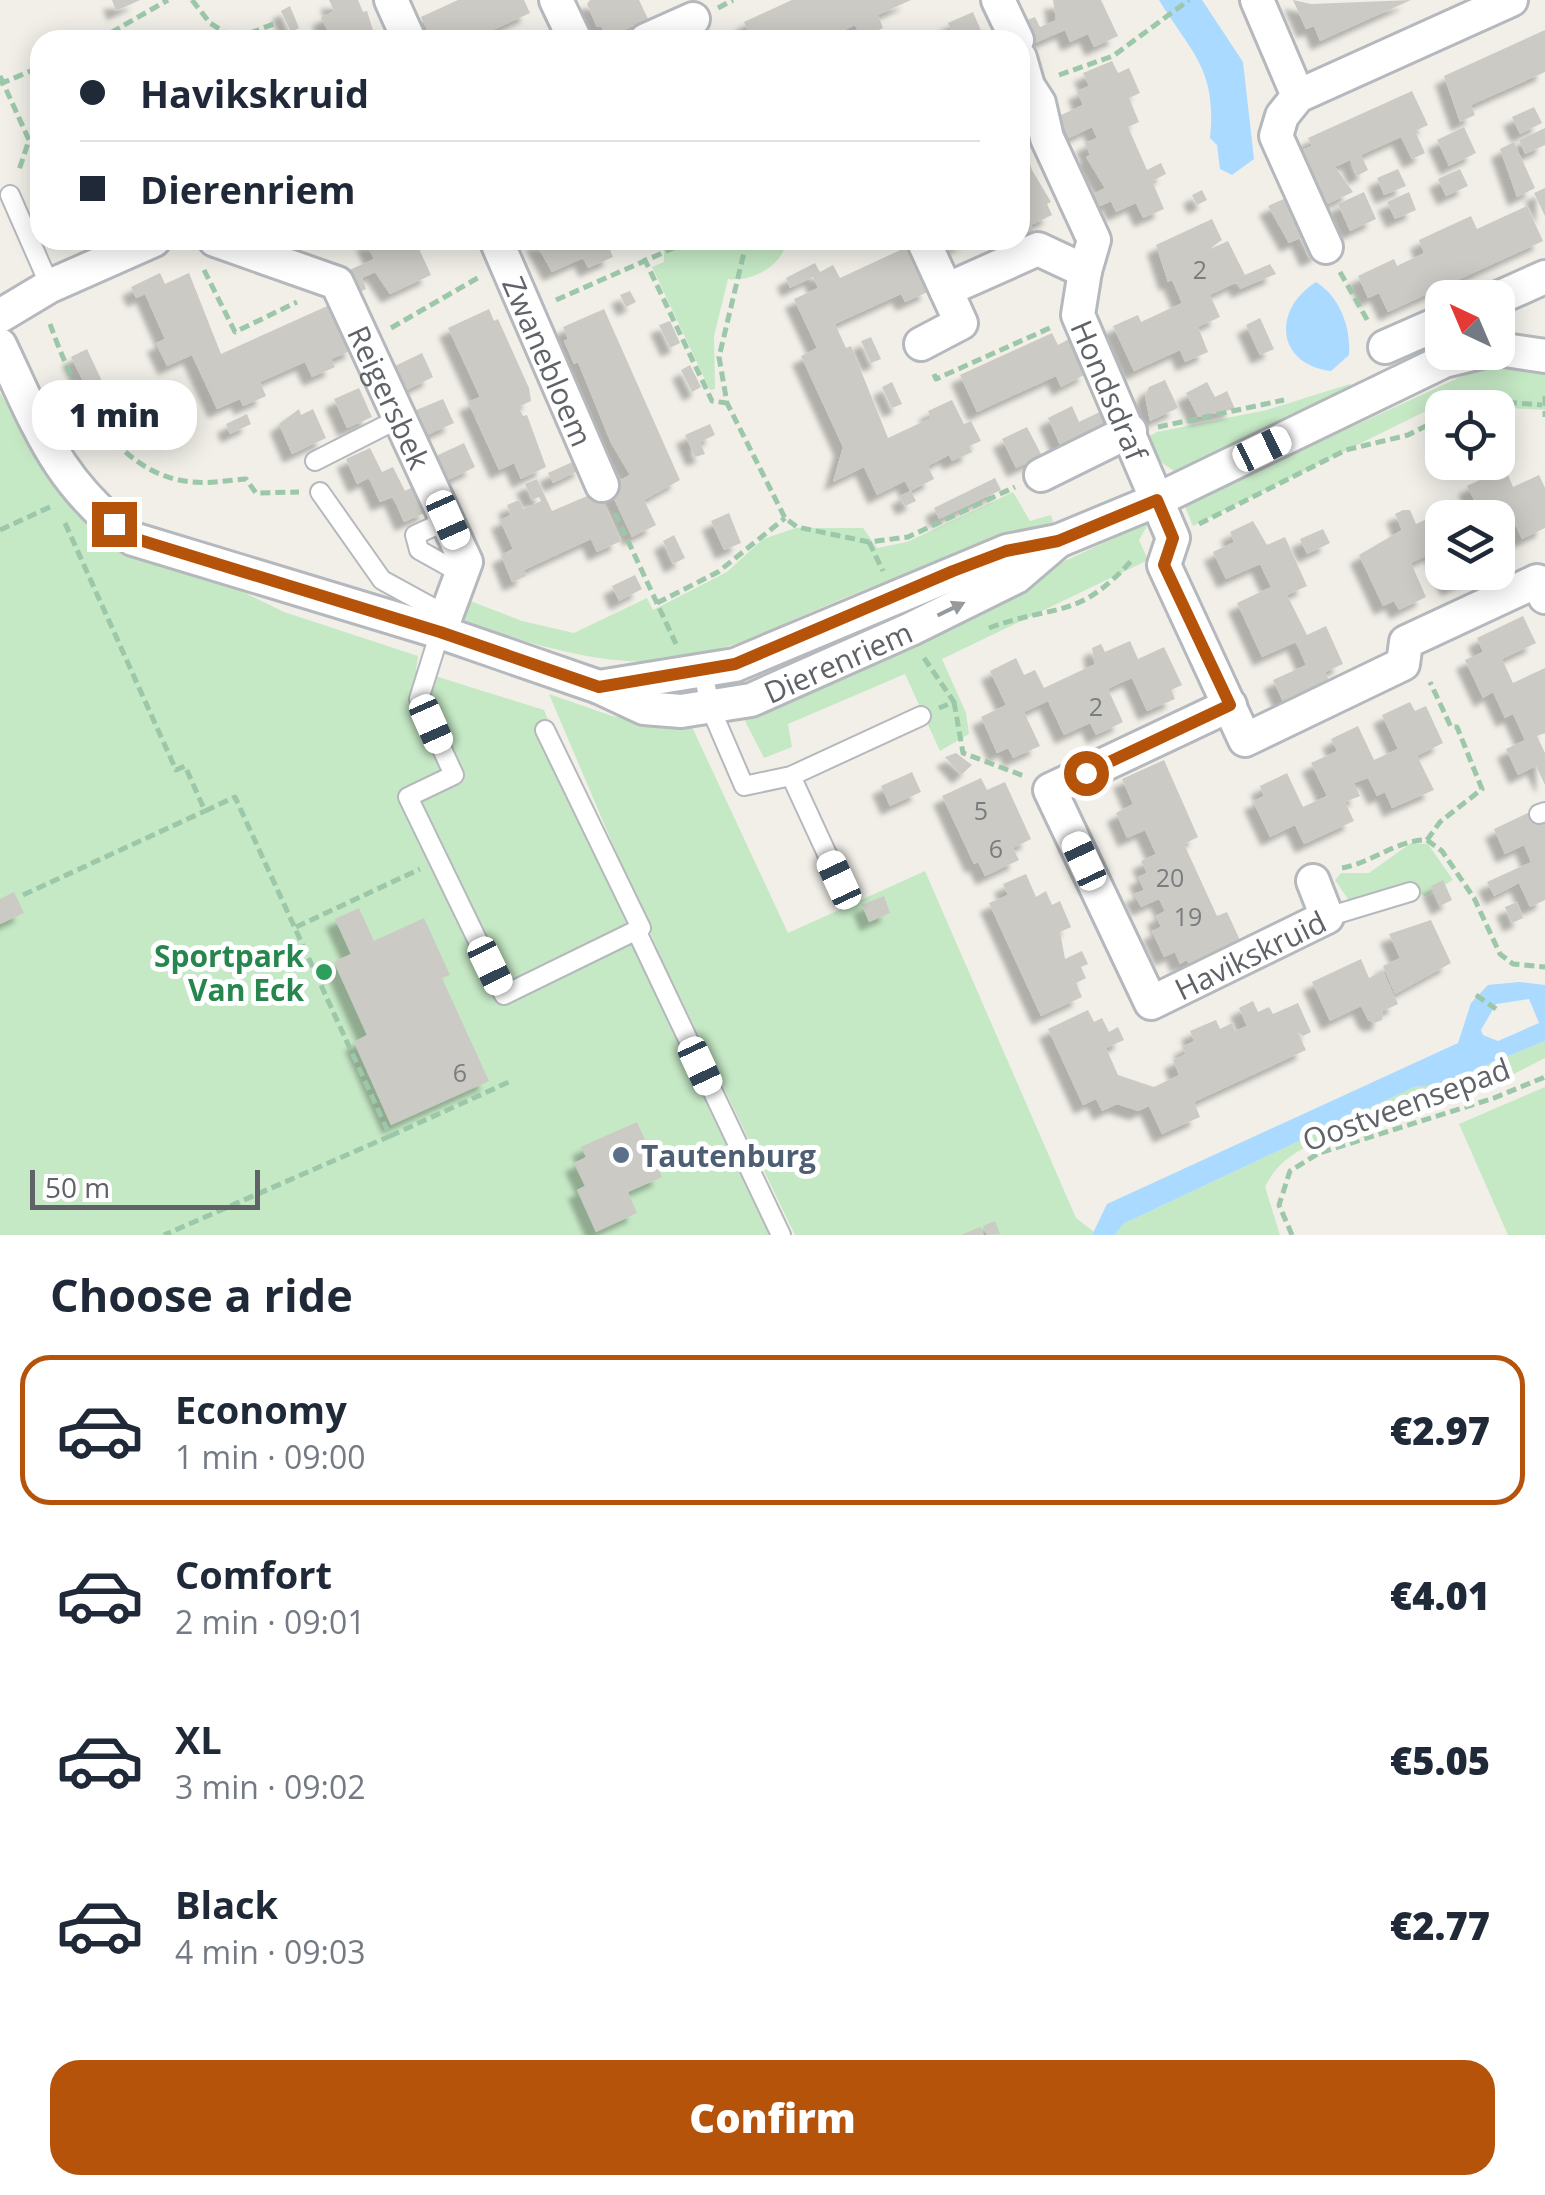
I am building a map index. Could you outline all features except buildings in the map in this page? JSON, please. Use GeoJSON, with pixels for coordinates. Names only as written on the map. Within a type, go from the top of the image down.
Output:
{"type":"FeatureCollection","features":[{"type":"Feature","properties":{"kind":"street"},"geometry":{"type":"LineString","coordinates":[[391,0],[405,30]]}},
{"type":"Feature","properties":{"kind":"street"},"geometry":{"type":"LineString","coordinates":[[556,0],[571,30]]}},
{"type":"Feature","properties":{"kind":"street"},"geometry":{"type":"LineString","coordinates":[[998,0],[1012,30]]}},
{"type":"Feature","properties":{"kind":"street"},"geometry":{"type":"LineString","coordinates":[[1258,0],[1298,96]]}},
{"type":"Feature","properties":{"kind":"street"},"geometry":{"type":"LineString","coordinates":[[1326,248],[1276,136],[1282,116],[1298,96],[1511,0]]}},
{"type":"Feature","properties":{"kind":"street"},"geometry":{"type":"LineString","coordinates":[[668,30],[704,14]]}},
{"type":"Feature","properties":{"kind":"street","name":"Hondsdraf"},"geometry":{"type":"LineString","coordinates":[[1030,89],[1040,102],[1047,138],[1094,240],[1078,315],[1173,538],[1164,565],[1244,740],[1403,664]]}},
{"type":"Feature","properties":{"kind":"street"},"geometry":{"type":"LineString","coordinates":[[946,290],[1038,249],[1085,271]]}},
{"type":"Feature","properties":{"kind":"street"},"geometry":{"type":"LineString","coordinates":[[0,316],[44,289],[132,250]]}},
{"type":"Feature","properties":{"kind":"street"},"geometry":{"type":"LineString","coordinates":[[921,344],[962,323],[928,250]]}},
{"type":"Feature","properties":{"kind":"street","name":"Reigersbek"},"geometry":{"type":"LineString","coordinates":[[271,251],[336,282],[448,520],[466,562],[443,623]]}},
{"type":"Feature","properties":{"kind":"street","name":"Zwanebloem"},"geometry":{"type":"LineString","coordinates":[[501,251],[602,485]]}},
{"type":"Feature","properties":{"kind":"street"},"geometry":{"type":"LineString","coordinates":[[1515,290],[1545,277]]}},
{"type":"Feature","properties":{"kind":"street"},"geometry":{"type":"LineString","coordinates":[[1385,347],[1425,329]]}},
{"type":"Feature","properties":{"kind":"street","name":"Dierenriem"},"geometry":{"type":"LineString","coordinates":[[0,346],[55,460],[94,510],[133,538],[443,623],[644,708],[681,711],[751,700],[1016,578],[1058,541]]}},
{"type":"Feature","properties":{"kind":"street"},"geometry":{"type":"LineString","coordinates":[[1515,352],[1545,356]]}},
{"type":"Feature","properties":{"kind":"street","name":"Dierenriem"},"geometry":{"type":"LineString","coordinates":[[599,687],[735,664],[1006,551],[1058,541],[1157,500],[1427,370]]}},
{"type":"Feature","properties":{"kind":"street"},"geometry":{"type":"LineString","coordinates":[[1041,475],[1130,431]]}},
{"type":"Feature","properties":{"kind":"street"},"geometry":{"type":"LineString","coordinates":[[1403,664],[1406,642],[1537,581],[1545,597]]}},
{"type":"Feature","properties":{"kind":"street"},"geometry":{"type":"LineString","coordinates":[[1050,790],[1230,705]]}},
{"type":"Feature","properties":{"kind":"street","name":"Havikskruid"},"geometry":{"type":"LineString","coordinates":[[1050,790],[1151,1003],[1326,917],[1313,882]]}},
{"type":"Feature","properties":{"kind":"lane"},"geometry":{"type":"LineString","coordinates":[[10,194],[30,250]]}},
{"type":"Feature","properties":{"kind":"lane"},"geometry":{"type":"LineString","coordinates":[[30,250],[44,289]]}},
{"type":"Feature","properties":{"kind":"lane"},"geometry":{"type":"LineString","coordinates":[[315,461],[400,418]]}},
{"type":"Feature","properties":{"kind":"lane"},"geometry":{"type":"LineString","coordinates":[[320,492],[382,580],[443,623],[419,699],[454,774],[408,797],[504,995],[641,928],[545,730]]}},
{"type":"Feature","properties":{"kind":"lane"},"geometry":{"type":"LineString","coordinates":[[697,672],[744,786],[791,776],[921,716]]}},
{"type":"Feature","properties":{"kind":"lane"},"geometry":{"type":"LineString","coordinates":[[791,776],[839,880]]}},
{"type":"Feature","properties":{"kind":"lane"},"geometry":{"type":"LineString","coordinates":[[1326,917],[1410,892]]}},
{"type":"Feature","properties":{"kind":"lane"},"geometry":{"type":"LineString","coordinates":[[636,930],[781,1235]]}},
{"type":"Feature","properties":{"kind":"path"},"geometry":{"type":"LineString","coordinates":[[116,30],[168,0]]}},
{"type":"Feature","properties":{"kind":"path"},"geometry":{"type":"LineString","coordinates":[[192,0],[222,30]]}},
{"type":"Feature","properties":{"kind":"path"},"geometry":{"type":"LineString","coordinates":[[704,14],[733,0]]}},
{"type":"Feature","properties":{"kind":"path"},"geometry":{"type":"LineString","coordinates":[[1049,79],[1113,56],[1189,0]]}},
{"type":"Feature","properties":{"kind":"path"},"geometry":{"type":"LineString","coordinates":[[258,30],[276,23]]}},
{"type":"Feature","properties":{"kind":"path"},"geometry":{"type":"LineString","coordinates":[[10,194],[29,140],[2,80],[30,70]]}},
{"type":"Feature","properties":{"kind":"path"},"geometry":{"type":"LineString","coordinates":[[1326,248],[1327,258],[1351,284],[1381,349],[1385,347]]}},
{"type":"Feature","properties":{"kind":"path"},"geometry":{"type":"LineString","coordinates":[[526,314],[665,250]]}},
{"type":"Feature","properties":{"kind":"path"},"geometry":{"type":"LineString","coordinates":[[746,250],[719,357],[727,403],[785,518],[797,526],[869,542],[908,537],[1041,475]]}},
{"type":"Feature","properties":{"kind":"path"},"geometry":{"type":"LineString","coordinates":[[363,339],[410,320],[501,251]]}},
{"type":"Feature","properties":{"kind":"path"},"geometry":{"type":"LineString","coordinates":[[644,258],[712,401],[727,403]]}},
{"type":"Feature","properties":{"kind":"path"},"geometry":{"type":"LineString","coordinates":[[44,289],[68,376],[99,425],[154,472],[191,482],[246,480],[256,492],[320,492]]}},
{"type":"Feature","properties":{"kind":"path"},"geometry":{"type":"LineString","coordinates":[[921,344],[936,380],[1078,315]]}},
{"type":"Feature","properties":{"kind":"path"},"geometry":{"type":"LineString","coordinates":[[1545,396],[1545,417]]}},
{"type":"Feature","properties":{"kind":"path"},"geometry":{"type":"LineString","coordinates":[[1130,431],[1290,399]]}},
{"type":"Feature","properties":{"kind":"path"},"geometry":{"type":"LineString","coordinates":[[1515,403],[1542,405]]}},
{"type":"Feature","properties":{"kind":"path"},"geometry":{"type":"LineString","coordinates":[[602,485],[657,603],[697,672]]}},
{"type":"Feature","properties":{"kind":"path"},"geometry":{"type":"LineString","coordinates":[[0,530],[57,504]]}},
{"type":"Feature","properties":{"kind":"path"},"geometry":{"type":"LineString","coordinates":[[657,603],[718,572],[785,518]]}},
{"type":"Feature","properties":{"kind":"path"},"geometry":{"type":"LineString","coordinates":[[64,522],[176,770],[186,766],[205,810]]}},
{"type":"Feature","properties":{"kind":"path"},"geometry":{"type":"LineString","coordinates":[[1403,664],[1422,666],[1451,727],[1457,728],[1464,741],[1482,789],[1440,822],[1427,840]]}},
{"type":"Feature","properties":{"kind":"path"},"geometry":{"type":"LineString","coordinates":[[954,702],[964,752],[1040,781],[1050,790]]}},
{"type":"Feature","properties":{"kind":"path"},"geometry":{"type":"LineString","coordinates":[[22,895],[235,797],[390,1136]]}},
{"type":"Feature","properties":{"kind":"path"},"geometry":{"type":"LineString","coordinates":[[1313,882],[1330,870],[1365,864],[1414,840],[1427,840],[1442,851],[1474,898],[1500,954],[1514,964],[1545,967]]}},
{"type":"Feature","properties":{"kind":"path"},"geometry":{"type":"LineString","coordinates":[[296,926],[438,860]]}},
{"type":"Feature","properties":{"kind":"path"},"geometry":{"type":"LineString","coordinates":[[1476,995],[1496,1009]]}},
{"type":"Feature","properties":{"kind":"path","name":"Oostveensepad"},"geometry":{"type":"LineString","coordinates":[[1292,1235],[1279,1205],[1290,1171],[1319,1153],[1494,1098],[1545,1077]]}},
{"type":"Feature","properties":{"kind":"path"},"geometry":{"type":"LineString","coordinates":[[164,1235],[511,1081]]}},
{"type":"Feature","properties":{"kind":"green space"},"geometry":{"type":"Polygon","coordinates":[[[664,250],[783,250],[773,265],[756,275],[728,279],[714,336],[715,389],[710,390],[652,267],[664,262],[664,250]]]}},
{"type":"Feature","properties":{"kind":"green space"},"geometry":{"type":"Polygon","coordinates":[[[1475,370],[1545,372],[1545,410],[1515,408],[1515,390],[1432,390],[1475,370]]]}},
{"type":"Feature","properties":{"kind":"green space"},"geometry":{"type":"Polygon","coordinates":[[[1350,384],[1352,390],[1174,471],[1155,458],[1144,439],[1157,432],[1267,410],[1350,384]]]}},
{"type":"Feature","properties":{"kind":"green space","name":"Sportpark Van Eck"},"geometry":{"type":"Polygon","coordinates":[[[0,393],[71,508],[284,612],[418,656],[416,670],[544,710],[669,1025],[773,1235],[0,1235],[0,393]]]}},
{"type":"Feature","properties":{"kind":"green space"},"geometry":{"type":"Polygon","coordinates":[[[1425,393],[1425,411],[1193,526],[1184,504],[1425,393]]]}},
{"type":"Feature","properties":{"kind":"green space"},"geometry":{"type":"Polygon","coordinates":[[[1013,492],[1030,521],[1051,515],[1053,522],[896,578],[737,643],[693,656],[644,662],[588,656],[453,620],[465,599],[522,621],[574,633],[647,598],[653,610],[727,572],[763,539],[796,528],[863,528],[877,548],[907,542],[1013,492]]]}},
{"type":"Feature","properties":{"kind":"green space"},"geometry":{"type":"Polygon","coordinates":[[[1150,521],[1139,540],[1148,560],[942,659],[966,713],[969,734],[940,751],[905,674],[788,724],[792,747],[764,758],[741,713],[1150,521]]]}},
{"type":"Feature","properties":{"kind":"green space"},"geometry":{"type":"Polygon","coordinates":[[[549,694],[612,716],[692,727],[788,933],[925,871],[1076,1218],[1094,1232],[1092,1235],[795,1235],[661,958],[549,694]]]}},
{"type":"Feature","properties":{"kind":"green space"},"geometry":{"type":"Polygon","coordinates":[[[1411,843],[1428,844],[1453,880],[1425,896],[1406,887],[1350,902],[1335,880],[1341,873],[1369,873],[1411,843]]]}},
{"type":"Feature","properties":{"kind":"green space"},"geometry":{"type":"Polygon","coordinates":[[[1545,1041],[1545,1058],[1488,1087],[1309,1145],[1289,1158],[1265,1187],[1280,1235],[1115,1235],[1123,1224],[1414,1087],[1438,1085],[1545,1041]]]}},
{"type":"Feature","properties":{"kind":"green space"},"geometry":{"type":"Polygon","coordinates":[[[1545,1087],[1545,1235],[1508,1235],[1459,1124],[1545,1087]]]}},
{"type":"Feature","properties":{"kind":"water"},"geometry":{"type":"Polygon","coordinates":[[[1159,0],[1202,0],[1243,62],[1254,159],[1232,175],[1220,169],[1217,145],[1210,138],[1210,95],[1200,63],[1159,0]]]}},
{"type":"Feature","properties":{"kind":"water"},"geometry":{"type":"Polygon","coordinates":[[[1316,282],[1338,304],[1348,334],[1349,355],[1331,371],[1299,358],[1286,334],[1292,307],[1316,282]]]}},
{"type":"Feature","properties":{"kind":"water"},"geometry":{"type":"Polygon","coordinates":[[[1488,985],[1545,985],[1545,1041],[1438,1085],[1414,1087],[1123,1224],[1115,1235],[1092,1235],[1107,1204],[1458,1043],[1471,1003],[1488,985]],[[1529,999],[1496,1004],[1481,1030],[1483,1035],[1498,1041],[1539,1023],[1529,999]]]}},
{"type":"Feature","properties":{"kind":"place","name":"Sportpark Van Eck"},"geometry":{"type":"Point","coordinates":[324,972]}},
{"type":"Feature","properties":{"kind":"place","name":"Tautenburg"},"geometry":{"type":"Point","coordinates":[621,1155]}},
{"type":"Feature","properties":{"kind":"route"},"geometry":{"type":"LineString","coordinates":[[114,524],[133,538],[440,632],[599,687],[735,664],[953,571],[1006,551],[1058,541],[1157,500],[1173,538],[1164,565],[1230,705],[1086,773]]}}]}
